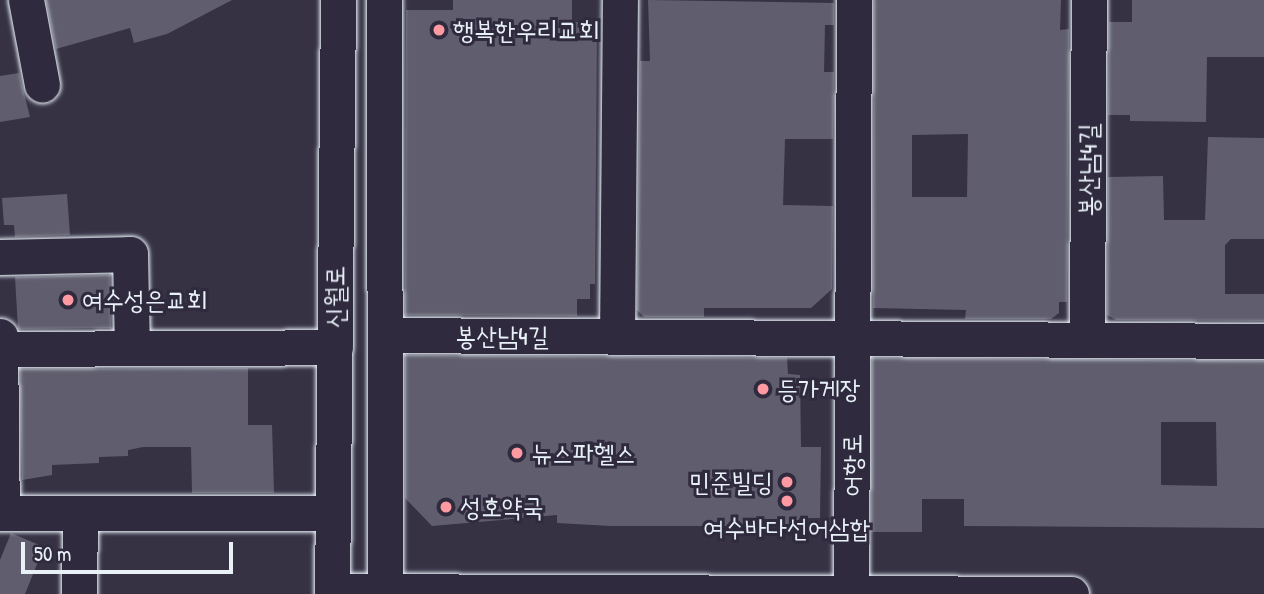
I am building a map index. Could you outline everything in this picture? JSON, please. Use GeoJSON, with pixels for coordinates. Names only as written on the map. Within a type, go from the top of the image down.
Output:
{"type":"FeatureCollection","features":[{"type":"Feature","properties":{"kind":"street"},"geometry":{"type":"LineString","coordinates":[[26,0],[42,85]]}},
{"type":"Feature","properties":{"kind":"street","name":"신월로"},"geometry":{"type":"LineString","coordinates":[[332,592],[338,0]]}},
{"type":"Feature","properties":{"kind":"street","name":"신월로"},"geometry":{"type":"LineString","coordinates":[[384,0],[385,593]]}},
{"type":"Feature","properties":{"kind":"street"},"geometry":{"type":"LineString","coordinates":[[617,337],[620,0]]}},
{"type":"Feature","properties":{"kind":"street"},"geometry":{"type":"LineString","coordinates":[[852,338],[854,0]]}},
{"type":"Feature","properties":{"kind":"street","name":"봉산남4길"},"geometry":{"type":"LineString","coordinates":[[1087,340],[1089,0]]}},
{"type":"Feature","properties":{"kind":"street"},"geometry":{"type":"LineString","coordinates":[[0,257],[130,254],[132,348]]}},
{"type":"Feature","properties":{"kind":"street","name":"봉산남4길"},"geometry":{"type":"LineString","coordinates":[[386,335],[1264,341]]}},
{"type":"Feature","properties":{"kind":"street"},"geometry":{"type":"LineString","coordinates":[[0,336],[1,513],[332,513]]}},
{"type":"Feature","properties":{"kind":"street","name":"어항로"},"geometry":{"type":"LineString","coordinates":[[851,592],[852,338]]}},
{"type":"Feature","properties":{"kind":"street"},"geometry":{"type":"LineString","coordinates":[[0,349],[335,347]]}},
{"type":"Feature","properties":{"kind":"street"},"geometry":{"type":"LineString","coordinates":[[79,594],[80,513]]}},
{"type":"Feature","properties":{"kind":"street"},"geometry":{"type":"LineString","coordinates":[[332,592],[1071,594]]}},
{"type":"Feature","properties":{"kind":"building"},"geometry":{"type":"Polygon","coordinates":[[[46,0],[232,0],[167,34],[134,43],[130,28],[56,49],[46,0]]]}},
{"type":"Feature","properties":{"kind":"building"},"geometry":{"type":"Polygon","coordinates":[[[453,0],[572,0],[572,22],[597,23],[595,284],[590,284],[590,299],[577,299],[577,316],[405,315],[406,10],[453,10],[453,0]]]}},
{"type":"Feature","properties":{"kind":"building"},"geometry":{"type":"Polygon","coordinates":[[[648,0],[834,3],[834,25],[825,25],[824,72],[834,72],[833,139],[785,139],[783,205],[833,206],[832,289],[811,308],[704,308],[704,317],[644,317],[637,310],[640,61],[650,61],[648,0]]]}},
{"type":"Feature","properties":{"kind":"building"},"geometry":{"type":"Polygon","coordinates":[[[874,0],[1061,0],[1060,30],[1069,29],[1067,302],[1059,302],[1059,313],[1051,319],[965,319],[966,310],[873,308],[874,0]],[[968,134],[912,135],[912,197],[967,197],[968,134]]]}},
{"type":"Feature","properties":{"kind":"building"},"geometry":{"type":"Polygon","coordinates":[[[1132,0],[1264,0],[1264,57],[1207,57],[1206,122],[1130,121],[1130,115],[1108,115],[1109,22],[1132,22],[1132,0]]]}},
{"type":"Feature","properties":{"kind":"building"},"geometry":{"type":"Polygon","coordinates":[[[19,73],[30,117],[0,122],[0,76],[19,73]]]}},
{"type":"Feature","properties":{"kind":"building"},"geometry":{"type":"Polygon","coordinates":[[[1208,137],[1264,138],[1264,239],[1231,239],[1225,245],[1225,294],[1264,294],[1264,321],[1116,320],[1107,315],[1108,177],[1163,176],[1164,220],[1205,220],[1208,137]]]}},
{"type":"Feature","properties":{"kind":"building"},"geometry":{"type":"Polygon","coordinates":[[[67,194],[70,235],[15,237],[14,225],[4,225],[2,198],[67,194]]]}},
{"type":"Feature","properties":{"kind":"building","name":"여수성은교회"},"geometry":{"type":"Polygon","coordinates":[[[110,275],[111,328],[18,329],[15,277],[110,275]]]}},
{"type":"Feature","properties":{"kind":"building"},"geometry":{"type":"Polygon","coordinates":[[[405,355],[787,358],[788,374],[800,375],[801,447],[821,447],[820,518],[799,518],[799,526],[611,526],[557,523],[557,515],[432,526],[405,498],[405,355]]]}},
{"type":"Feature","properties":{"kind":"building"},"geometry":{"type":"Polygon","coordinates":[[[872,358],[1264,361],[1264,528],[964,526],[964,499],[922,499],[922,532],[871,532],[872,358]],[[1161,422],[1161,485],[1217,486],[1216,422],[1161,422]]]}},
{"type":"Feature","properties":{"kind":"building"},"geometry":{"type":"Polygon","coordinates":[[[248,368],[248,425],[272,425],[274,493],[192,493],[191,447],[143,447],[128,450],[128,456],[99,457],[99,463],[52,465],[52,475],[22,480],[20,369],[248,368]]]}},
{"type":"Feature","properties":{"kind":"building"},"geometry":{"type":"Polygon","coordinates":[[[11,533],[44,547],[25,594],[0,594],[0,560],[11,533]]]}},
{"type":"Feature","properties":{"kind":"place","name":"행복한우리교회"},"geometry":{"type":"Point","coordinates":[439,30]}},
{"type":"Feature","properties":{"kind":"place","name":"여수성은교회"},"geometry":{"type":"Point","coordinates":[68,300]}},
{"type":"Feature","properties":{"kind":"place","name":"등가게장"},"geometry":{"type":"Point","coordinates":[763,389]}},
{"type":"Feature","properties":{"kind":"place","name":"뉴스파헬스"},"geometry":{"type":"Point","coordinates":[517,453]}},
{"type":"Feature","properties":{"kind":"place","name":"민준빌딩"},"geometry":{"type":"Point","coordinates":[787,482]}},
{"type":"Feature","properties":{"kind":"place","name":"여수바다선어삼합"},"geometry":{"type":"Point","coordinates":[787,501]}},
{"type":"Feature","properties":{"kind":"place","name":"성호약국"},"geometry":{"type":"Point","coordinates":[446,507]}}]}
